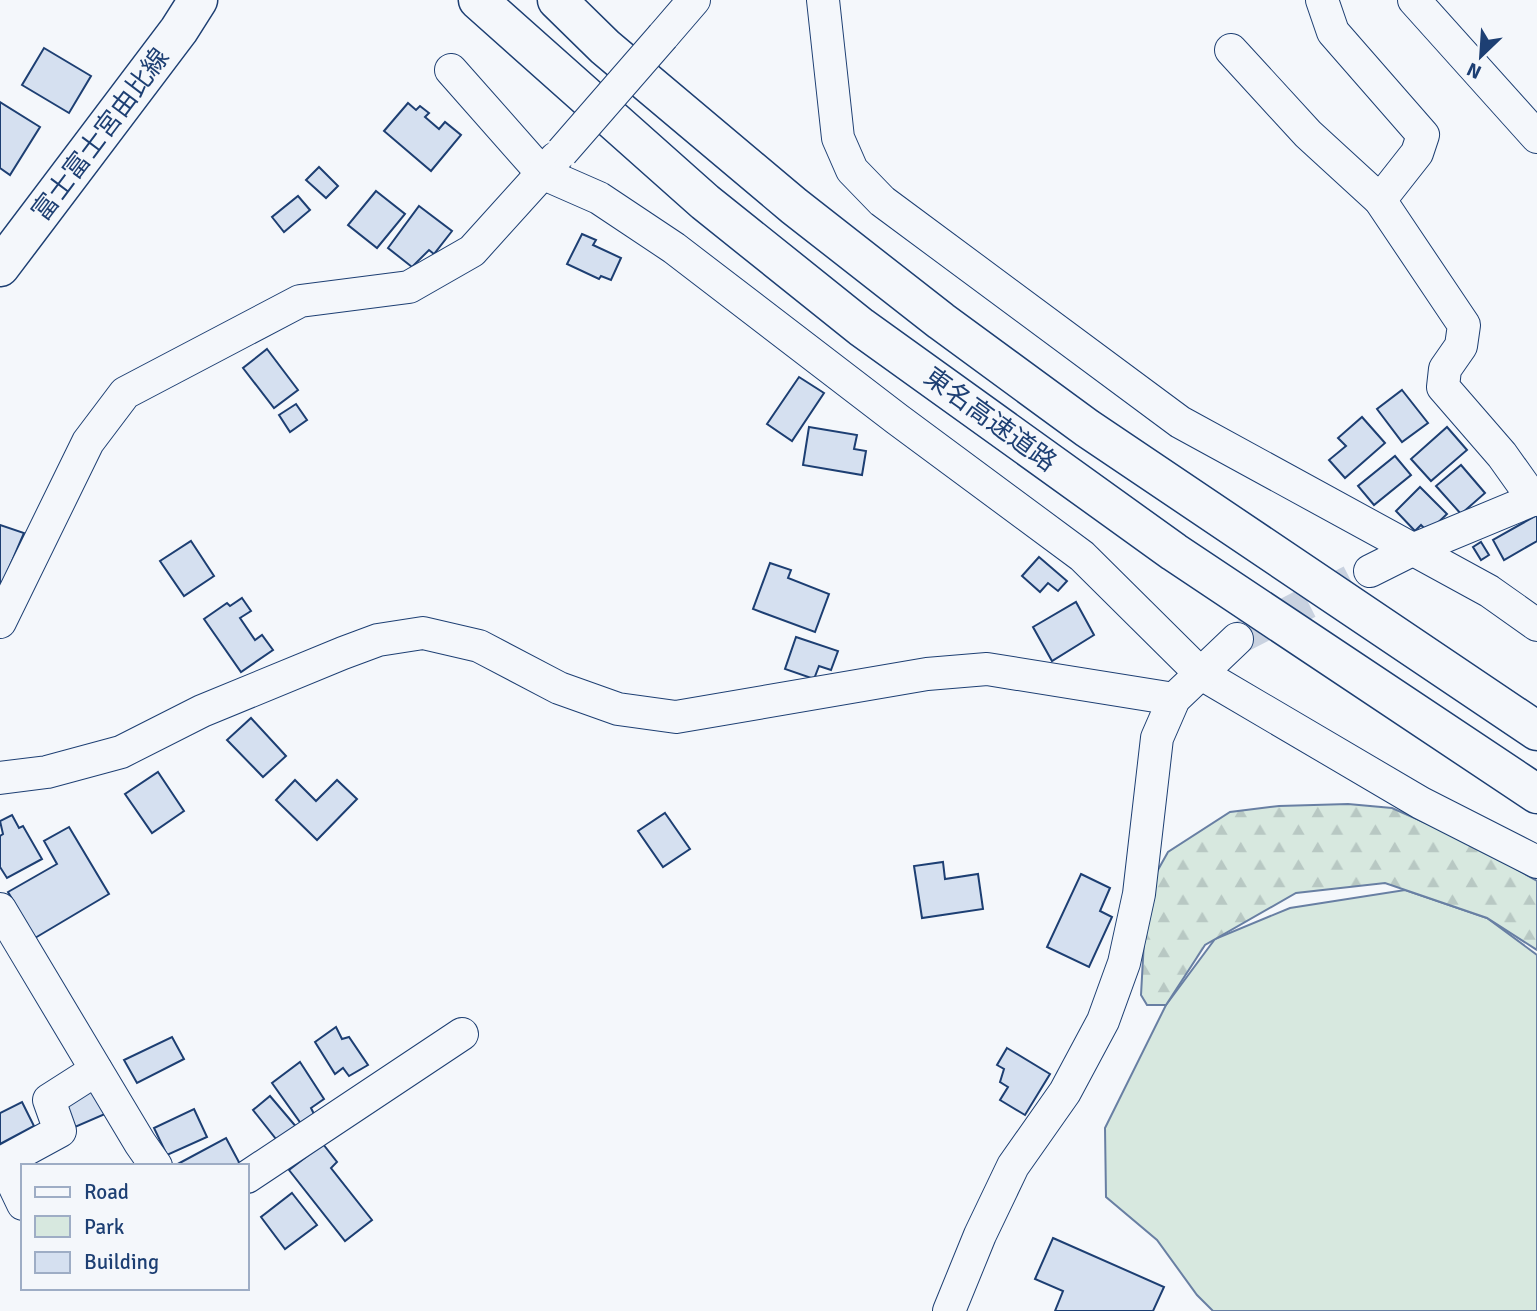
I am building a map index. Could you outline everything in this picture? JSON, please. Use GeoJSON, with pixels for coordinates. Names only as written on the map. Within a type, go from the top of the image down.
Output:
{"type":"FeatureCollection","features":[{"type":"Feature","properties":{"kind":"main road","name":"富士富士宮由比線"},"geometry":{"type":"LineString","coordinates":[[0,267],[179,30],[198,0]]}},
{"type":"Feature","properties":{"kind":"main road","name":"東名高速道路"},"geometry":{"type":"LineString","coordinates":[[478,0],[705,202],[860,327],[1174,552],[1537,794]]}},
{"type":"Feature","properties":{"kind":"main road","name":"東名高速道路"},"geometry":{"type":"LineString","coordinates":[[557,0],[606,47],[783,197],[940,320],[1110,443],[1537,730]]}},
{"type":"Feature","properties":{"kind":"street"},"geometry":{"type":"LineString","coordinates":[[0,622],[89,442],[125,393],[300,301],[409,286],[472,251],[694,0]]}},
{"type":"Feature","properties":{"kind":"street"},"geometry":{"type":"LineString","coordinates":[[823,0],[838,138],[852,170],[882,201],[1180,422],[1489,591],[1537,625]]}},
{"type":"Feature","properties":{"kind":"street"},"geometry":{"type":"LineString","coordinates":[[1414,0],[1537,137]]}},
{"type":"Feature","properties":{"kind":"street"},"geometry":{"type":"LineString","coordinates":[[1329,4],[1334,33],[1423,135],[1417,153],[1380,200]]}},
{"type":"Feature","properties":{"kind":"street"},"geometry":{"type":"LineString","coordinates":[[1231,50],[1308,134],[1380,200],[1464,325],[1461,346],[1445,369],[1443,387],[1536,499],[1412,550],[1370,571]]}},
{"type":"Feature","properties":{"kind":"street"},"geometry":{"type":"LineString","coordinates":[[451,70],[552,162],[598,198],[674,248],[897,419],[1082,556],[1200,673],[1420,803],[1537,862]]}},
{"type":"Feature","properties":{"kind":"street"},"geometry":{"type":"LineString","coordinates":[[0,778],[47,772],[121,752],[202,711],[343,653],[379,640],[423,633],[479,646],[559,688],[618,709],[676,717],[927,674],[987,669],[1174,699]]}},
{"type":"Feature","properties":{"kind":"street"},"geometry":{"type":"LineString","coordinates":[[950,1311],[980,1235],[1013,1166],[1065,1093],[1103,1021],[1124,963],[1139,894],[1157,738],[1174,699],[1237,639]]}},
{"type":"Feature","properties":{"kind":"street"},"geometry":{"type":"LineString","coordinates":[[0,909],[155,1164]]}},
{"type":"Feature","properties":{"kind":"street"},"geometry":{"type":"LineString","coordinates":[[248,1176],[462,1034]]}},
{"type":"Feature","properties":{"kind":"street"},"geometry":{"type":"LineString","coordinates":[[21,1200],[3,1161],[60,1131],[50,1100],[96,1070]]}},
{"type":"Feature","properties":{"kind":"green space"},"geometry":{"type":"Polygon","coordinates":[[[1348,804],[1392,808],[1471,843],[1537,881],[1537,950],[1487,918],[1385,883],[1296,893],[1205,945],[1166,1005],[1147,1005],[1141,995],[1146,904],[1154,877],[1168,852],[1230,812],[1279,806],[1348,804]]]}},
{"type":"Feature","properties":{"kind":"green space"},"geometry":{"type":"Polygon","coordinates":[[[1405,890],[1487,918],[1537,955],[1537,1311],[1213,1311],[1197,1295],[1157,1240],[1106,1197],[1105,1128],[1166,1005],[1215,939],[1290,908],[1405,890]]]}},
{"type":"Feature","properties":{"kind":"building"},"geometry":{"type":"Polygon","coordinates":[[[44,48],[91,76],[69,113],[22,85],[44,48]]]}},
{"type":"Feature","properties":{"kind":"building"},"geometry":{"type":"Polygon","coordinates":[[[0,102],[40,127],[10,175],[0,168],[0,102]]]}},
{"type":"Feature","properties":{"kind":"building"},"geometry":{"type":"Polygon","coordinates":[[[408,103],[416,110],[420,106],[429,113],[425,117],[439,129],[445,122],[461,135],[431,171],[384,131],[408,103]]]}},
{"type":"Feature","properties":{"kind":"building"},"geometry":{"type":"Polygon","coordinates":[[[319,167],[338,186],[326,198],[306,180],[319,167]]]}},
{"type":"Feature","properties":{"kind":"building"},"geometry":{"type":"Polygon","coordinates":[[[376,191],[405,214],[377,248],[348,225],[376,191]]]}},
{"type":"Feature","properties":{"kind":"building"},"geometry":{"type":"Polygon","coordinates":[[[298,196],[310,210],[284,232],[272,217],[298,196]]]}},
{"type":"Feature","properties":{"kind":"building"},"geometry":{"type":"Polygon","coordinates":[[[419,206],[452,231],[434,254],[429,250],[412,267],[388,248],[419,206]]]}},
{"type":"Feature","properties":{"kind":"building"},"geometry":{"type":"Polygon","coordinates":[[[582,234],[596,240],[593,245],[621,258],[611,280],[601,276],[599,279],[567,264],[582,234]]]}},
{"type":"Feature","properties":{"kind":"building"},"geometry":{"type":"Polygon","coordinates":[[[267,349],[298,390],[274,408],[243,368],[267,349]]]}},
{"type":"Feature","properties":{"kind":"building"},"geometry":{"type":"Polygon","coordinates":[[[799,377],[824,393],[792,441],[767,424],[799,377]]]}},
{"type":"Feature","properties":{"kind":"building"},"geometry":{"type":"Polygon","coordinates":[[[1402,390],[1428,423],[1402,442],[1377,409],[1402,390]]]}},
{"type":"Feature","properties":{"kind":"building"},"geometry":{"type":"Polygon","coordinates":[[[296,404],[307,420],[290,432],[279,415],[296,404]]]}},
{"type":"Feature","properties":{"kind":"building"},"geometry":{"type":"Polygon","coordinates":[[[1362,417],[1385,443],[1345,478],[1329,460],[1346,446],[1338,438],[1362,417]]]}},
{"type":"Feature","properties":{"kind":"building"},"geometry":{"type":"Polygon","coordinates":[[[809,427],[857,435],[854,449],[866,451],[862,475],[803,465],[809,427]]]}},
{"type":"Feature","properties":{"kind":"building"},"geometry":{"type":"Polygon","coordinates":[[[1447,427],[1467,450],[1431,481],[1411,459],[1447,427]]]}},
{"type":"Feature","properties":{"kind":"building"},"geometry":{"type":"Polygon","coordinates":[[[1395,456],[1411,475],[1374,505],[1358,486],[1395,456]]]}},
{"type":"Feature","properties":{"kind":"building"},"geometry":{"type":"Polygon","coordinates":[[[1461,465],[1485,493],[1461,514],[1436,486],[1461,465]]]}},
{"type":"Feature","properties":{"kind":"building"},"geometry":{"type":"Polygon","coordinates":[[[1420,487],[1447,514],[1428,532],[1421,525],[1415,531],[1396,511],[1420,487]]]}},
{"type":"Feature","properties":{"kind":"building"},"geometry":{"type":"Polygon","coordinates":[[[1537,515],[1537,541],[1504,560],[1493,540],[1537,515]]]}},
{"type":"Feature","properties":{"kind":"building"},"geometry":{"type":"Polygon","coordinates":[[[0,525],[24,533],[0,589],[0,525]]]}},
{"type":"Feature","properties":{"kind":"building"},"geometry":{"type":"Polygon","coordinates":[[[191,541],[214,576],[184,596],[160,561],[191,541]]]}},
{"type":"Feature","properties":{"kind":"building"},"geometry":{"type":"Polygon","coordinates":[[[1481,542],[1489,555],[1481,560],[1473,547],[1481,542]]]}},
{"type":"Feature","properties":{"kind":"building"},"geometry":{"type":"Polygon","coordinates":[[[1039,557],[1067,581],[1058,591],[1048,583],[1040,592],[1022,576],[1039,557]]]}},
{"type":"Feature","properties":{"kind":"building"},"geometry":{"type":"Polygon","coordinates":[[[770,563],[791,570],[788,578],[829,594],[815,632],[753,609],[770,563]]]}},
{"type":"Feature","properties":{"kind":"building"},"geometry":{"type":"Polygon","coordinates":[[[242,598],[251,611],[240,618],[255,640],[262,635],[273,650],[241,672],[204,619],[227,603],[230,606],[242,598]]]}},
{"type":"Feature","properties":{"kind":"building"},"geometry":{"type":"Polygon","coordinates":[[[1076,602],[1094,635],[1052,661],[1033,627],[1076,602]]]}},
{"type":"Feature","properties":{"kind":"building"},"geometry":{"type":"Polygon","coordinates":[[[796,637],[838,651],[831,670],[819,666],[814,679],[785,669],[796,637]]]}},
{"type":"Feature","properties":{"kind":"building"},"geometry":{"type":"Polygon","coordinates":[[[251,718],[286,756],[263,777],[227,740],[251,718]]]}},
{"type":"Feature","properties":{"kind":"building"},"geometry":{"type":"Polygon","coordinates":[[[158,772],[184,811],[152,833],[125,794],[158,772]]]}},
{"type":"Feature","properties":{"kind":"building"},"geometry":{"type":"Polygon","coordinates":[[[295,780],[316,801],[337,780],[357,799],[317,840],[276,800],[295,780]]]}},
{"type":"Feature","properties":{"kind":"building"},"geometry":{"type":"Polygon","coordinates":[[[665,813],[690,849],[663,867],[638,831],[665,813]]]}},
{"type":"Feature","properties":{"kind":"building"},"geometry":{"type":"Polygon","coordinates":[[[12,815],[19,828],[23,826],[42,859],[7,878],[0,867],[0,836],[3,834],[0,821],[12,815]]]}},
{"type":"Feature","properties":{"kind":"building"},"geometry":{"type":"Polygon","coordinates":[[[69,827],[109,894],[35,938],[8,892],[57,864],[44,841],[69,827]]]}},
{"type":"Feature","properties":{"kind":"building"},"geometry":{"type":"Polygon","coordinates":[[[943,862],[945,879],[978,874],[983,909],[922,918],[914,866],[943,862]]]}},
{"type":"Feature","properties":{"kind":"building"},"geometry":{"type":"Polygon","coordinates":[[[1081,874],[1110,888],[1100,911],[1112,917],[1089,967],[1047,947],[1081,874]]]}},
{"type":"Feature","properties":{"kind":"building"},"geometry":{"type":"Polygon","coordinates":[[[336,1027],[342,1039],[349,1037],[368,1065],[349,1076],[343,1068],[335,1074],[315,1042],[336,1027]]]}},
{"type":"Feature","properties":{"kind":"building"},"geometry":{"type":"Polygon","coordinates":[[[172,1037],[184,1059],[137,1083],[124,1060],[172,1037]]]}},
{"type":"Feature","properties":{"kind":"building"},"geometry":{"type":"Polygon","coordinates":[[[1007,1048],[1050,1074],[1025,1115],[1000,1100],[1008,1087],[1000,1082],[1004,1069],[997,1065],[1007,1048]]]}},
{"type":"Feature","properties":{"kind":"building"},"geometry":{"type":"Polygon","coordinates":[[[300,1062],[324,1099],[311,1108],[315,1116],[302,1125],[272,1083],[300,1062]]]}},
{"type":"Feature","properties":{"kind":"building"},"geometry":{"type":"Polygon","coordinates":[[[94,1090],[105,1114],[75,1127],[65,1103],[94,1090]]]}},
{"type":"Feature","properties":{"kind":"building"},"geometry":{"type":"Polygon","coordinates":[[[270,1096],[298,1129],[280,1144],[253,1110],[270,1096]]]}},
{"type":"Feature","properties":{"kind":"building"},"geometry":{"type":"Polygon","coordinates":[[[22,1102],[34,1126],[0,1144],[0,1113],[22,1102]]]}},
{"type":"Feature","properties":{"kind":"building"},"geometry":{"type":"Polygon","coordinates":[[[194,1109],[207,1137],[167,1155],[154,1128],[194,1109]]]}},
{"type":"Feature","properties":{"kind":"building"},"geometry":{"type":"Polygon","coordinates":[[[226,1138],[240,1164],[178,1164],[226,1138]]]}},
{"type":"Feature","properties":{"kind":"building"},"geometry":{"type":"Polygon","coordinates":[[[323,1144],[337,1162],[331,1168],[372,1220],[345,1241],[289,1170],[323,1144]]]}},
{"type":"Feature","properties":{"kind":"building"},"geometry":{"type":"Polygon","coordinates":[[[292,1193],[317,1225],[285,1249],[261,1217],[292,1193]]]}},
{"type":"Feature","properties":{"kind":"building"},"geometry":{"type":"Polygon","coordinates":[[[1053,1238],[1164,1287],[1153,1311],[1055,1311],[1063,1291],[1035,1279],[1053,1238]]]}},
{"type":"Feature","properties":{"kind":"tunnel"},"geometry":{"type":"LineString","coordinates":[[1237,639],[1370,571]]}}]}
